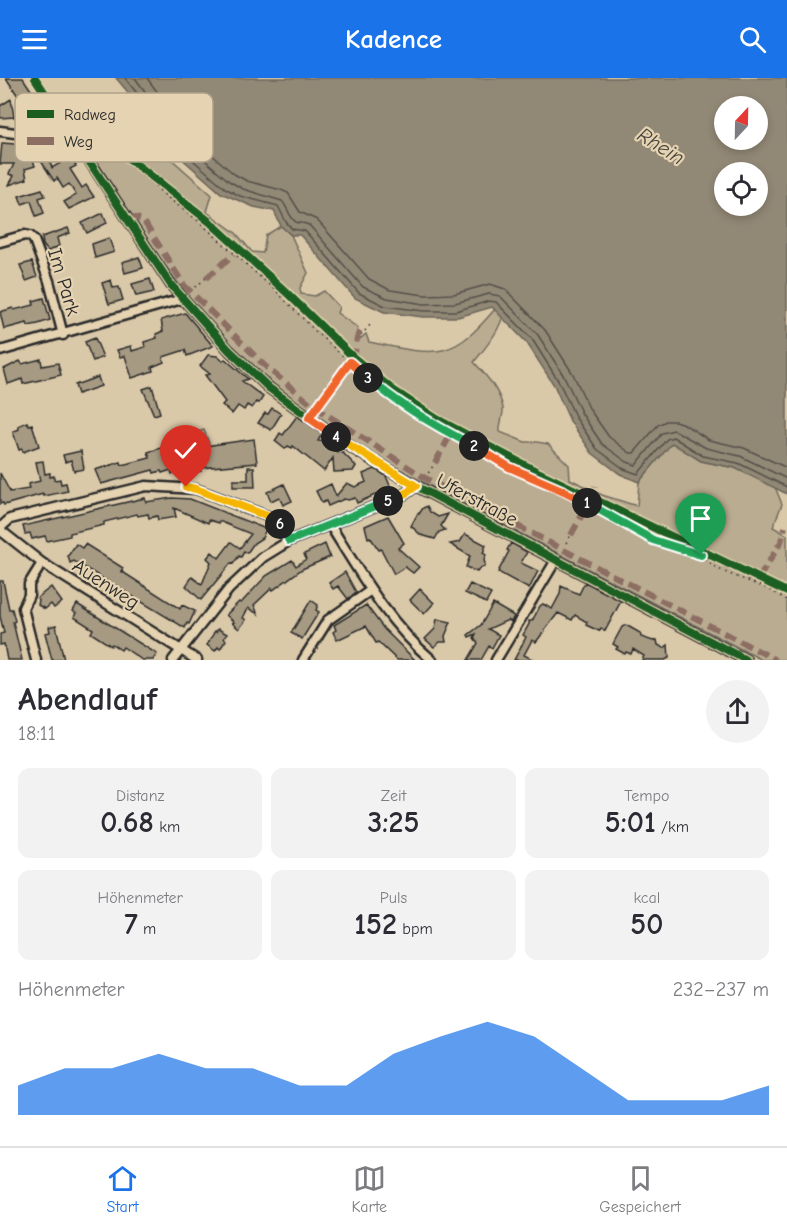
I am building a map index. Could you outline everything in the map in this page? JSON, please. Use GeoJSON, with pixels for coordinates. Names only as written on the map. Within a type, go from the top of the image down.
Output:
{"type":"FeatureCollection","features":[{"type":"Feature","properties":{"kind":"street","name":"Uferstraße"},"geometry":{"type":"LineString","coordinates":[[0,131],[15,133]]}},
{"type":"Feature","properties":{"kind":"street","name":"Uferstraße"},"geometry":{"type":"LineString","coordinates":[[89,162],[182,299],[229,350],[269,388],[355,450],[416,486],[746,660]]}},
{"type":"Feature","properties":{"kind":"street","name":"Im Park"},"geometry":{"type":"LineString","coordinates":[[0,242],[25,235],[34,240],[49,281],[63,335]]}},
{"type":"Feature","properties":{"kind":"street"},"geometry":{"type":"LineString","coordinates":[[0,351],[63,335],[182,299]]}},
{"type":"Feature","properties":{"kind":"street"},"geometry":{"type":"LineString","coordinates":[[0,529],[10,519],[146,486],[174,486],[196,489],[275,519],[281,525],[289,541]]}},
{"type":"Feature","properties":{"kind":"street"},"geometry":{"type":"LineString","coordinates":[[173,660],[211,610],[263,557],[289,541],[405,494],[416,486]]}},
{"type":"Feature","properties":{"kind":"street"},"geometry":{"type":"LineString","coordinates":[[330,525],[371,590],[404,634],[432,660]]}},
{"type":"Feature","properties":{"kind":"street","name":"Auenweg"},"geometry":{"type":"LineString","coordinates":[[0,529],[42,562],[197,660]]}},
{"type":"Feature","properties":{"kind":"street"},"geometry":{"type":"LineString","coordinates":[[496,660],[556,560]]}},
{"type":"Feature","properties":{"kind":"street"},"geometry":{"type":"LineString","coordinates":[[36,660],[23,608],[29,595],[28,584],[42,562]]}},
{"type":"Feature","properties":{"kind":"street"},"geometry":{"type":"LineString","coordinates":[[303,660],[328,620],[371,590]]}},
{"type":"Feature","properties":{"kind":"path"},"geometry":{"type":"LineString","coordinates":[[142,167],[142,172],[163,194],[205,227],[350,362],[405,407],[509,467],[564,491],[653,540],[694,552],[723,571],[768,589],[787,600]]}},
{"type":"Feature","properties":{"kind":"path"},"geometry":{"type":"LineString","coordinates":[[142,167],[210,222],[354,358],[393,390],[437,419],[508,456]]}},
{"type":"Feature","properties":{"kind":"path"},"geometry":{"type":"LineString","coordinates":[[191,291],[206,278]]}},
{"type":"Feature","properties":{"kind":"path"},"geometry":{"type":"LineString","coordinates":[[357,340],[370,325]]}},
{"type":"Feature","properties":{"kind":"path"},"geometry":{"type":"LineString","coordinates":[[309,418],[350,362]]}},
{"type":"Feature","properties":{"kind":"path"},"geometry":{"type":"LineString","coordinates":[[518,461],[612,507]]}},
{"type":"Feature","properties":{"kind":"path"},"geometry":{"type":"LineString","coordinates":[[425,478],[435,463]]}},
{"type":"Feature","properties":{"kind":"path"},"geometry":{"type":"LineString","coordinates":[[566,543],[571,535]]}},
{"type":"Feature","properties":{"kind":"path"},"geometry":{"type":"LineString","coordinates":[[675,537],[717,557]]}},
{"type":"Feature","properties":{"kind":"path"},"geometry":{"type":"LineString","coordinates":[[738,568],[787,591]]}},
{"type":"Feature","properties":{"kind":"shaded area"},"geometry":{"type":"Polygon","coordinates":[[[97,162],[130,162],[148,175],[208,222],[363,368],[436,421],[537,474],[787,593],[787,660],[762,660],[468,506],[396,467],[326,424],[261,374],[232,346],[189,298],[97,162]]]}},
{"type":"Feature","properties":{"kind":"shaded area"},"geometry":{"type":"Polygon","coordinates":[[[139,162],[175,162],[212,195],[207,212],[236,233],[252,252],[263,253],[266,235],[281,226],[291,235],[308,273],[300,288],[301,294],[315,296],[324,291],[339,307],[337,313],[358,328],[356,335],[360,339],[366,334],[369,342],[396,348],[416,351],[443,350],[469,336],[504,299],[500,325],[474,362],[492,383],[501,401],[503,411],[500,432],[525,442],[548,444],[569,465],[570,479],[602,495],[637,506],[639,482],[672,442],[701,461],[735,468],[775,487],[782,504],[773,527],[787,535],[787,588],[539,470],[438,418],[393,388],[366,366],[294,295],[214,222],[139,162]]]}},
{"type":"Feature","properties":{"kind":"shaded area"},"geometry":{"type":"Polygon","coordinates":[[[204,430],[209,443],[180,452],[176,439],[204,430]]]}},
{"type":"Feature","properties":{"kind":"water","name":"Rhein"},"geometry":{"type":"Polygon","coordinates":[[[116,78],[787,78],[787,494],[735,468],[701,461],[672,443],[639,482],[620,474],[592,453],[570,421],[554,385],[527,343],[492,307],[458,317],[423,317],[384,312],[355,298],[300,235],[291,235],[281,226],[274,211],[254,207],[221,193],[186,162],[213,162],[213,93],[129,93],[116,78]]]}},
{"type":"Feature","properties":{"kind":"building"},"geometry":{"type":"Polygon","coordinates":[[[6,78],[23,78],[33,93],[16,93],[6,78]]]}},
{"type":"Feature","properties":{"kind":"building"},"geometry":{"type":"Polygon","coordinates":[[[11,99],[14,117],[0,118],[0,106],[11,99]]]}},
{"type":"Feature","properties":{"kind":"building"},"geometry":{"type":"Polygon","coordinates":[[[2,143],[15,144],[15,162],[34,162],[35,166],[25,169],[27,179],[9,185],[14,176],[9,174],[14,164],[0,164],[2,143]]]}},
{"type":"Feature","properties":{"kind":"building"},"geometry":{"type":"Polygon","coordinates":[[[42,162],[50,162],[52,168],[62,162],[74,162],[76,166],[70,169],[82,188],[86,185],[94,197],[69,209],[64,202],[76,195],[69,184],[63,188],[57,178],[54,181],[42,162]]]}},
{"type":"Feature","properties":{"kind":"building"},"geometry":{"type":"Polygon","coordinates":[[[42,189],[45,196],[39,198],[44,213],[36,216],[31,201],[22,204],[19,196],[42,189]]]}},
{"type":"Feature","properties":{"kind":"building"},"geometry":{"type":"Polygon","coordinates":[[[103,213],[107,223],[87,233],[82,223],[103,213]]]}},
{"type":"Feature","properties":{"kind":"building"},"geometry":{"type":"Polygon","coordinates":[[[68,228],[70,233],[57,238],[59,246],[48,251],[43,245],[42,237],[68,228]]]}},
{"type":"Feature","properties":{"kind":"building"},"geometry":{"type":"Polygon","coordinates":[[[109,238],[114,252],[95,258],[92,244],[109,238]]]}},
{"type":"Feature","properties":{"kind":"building"},"geometry":{"type":"Polygon","coordinates":[[[139,257],[143,268],[125,273],[122,262],[139,257]]]}},
{"type":"Feature","properties":{"kind":"building"},"geometry":{"type":"Polygon","coordinates":[[[32,262],[37,277],[26,281],[20,265],[32,262]]]}},
{"type":"Feature","properties":{"kind":"building"},"geometry":{"type":"Polygon","coordinates":[[[150,279],[154,292],[136,296],[132,284],[150,279]]]}},
{"type":"Feature","properties":{"kind":"building"},"geometry":{"type":"Polygon","coordinates":[[[111,280],[113,288],[119,287],[123,300],[109,304],[102,283],[111,280]]]}},
{"type":"Feature","properties":{"kind":"building"},"geometry":{"type":"Polygon","coordinates":[[[44,298],[50,320],[4,329],[0,312],[34,305],[33,301],[44,298]]]}},
{"type":"Feature","properties":{"kind":"building"},"geometry":{"type":"Polygon","coordinates":[[[185,313],[213,346],[187,356],[185,350],[163,357],[164,362],[152,367],[153,371],[132,378],[125,356],[120,357],[117,350],[131,346],[132,351],[145,347],[144,342],[157,338],[156,334],[163,331],[161,320],[185,313]]]}},
{"type":"Feature","properties":{"kind":"building"},"geometry":{"type":"Polygon","coordinates":[[[95,338],[103,357],[93,361],[85,342],[95,338]]]}},
{"type":"Feature","properties":{"kind":"building"},"geometry":{"type":"Polygon","coordinates":[[[208,355],[217,356],[223,361],[225,359],[248,379],[242,381],[263,397],[259,403],[256,402],[252,408],[247,405],[244,410],[238,406],[232,414],[222,405],[225,402],[205,375],[210,374],[200,366],[208,355]]]}},
{"type":"Feature","properties":{"kind":"building"},"geometry":{"type":"Polygon","coordinates":[[[41,359],[42,366],[58,363],[61,375],[23,384],[22,379],[8,384],[4,369],[20,361],[22,364],[41,359]]]}},
{"type":"Feature","properties":{"kind":"building"},"geometry":{"type":"Polygon","coordinates":[[[98,377],[101,386],[78,394],[75,385],[98,377]]]}},
{"type":"Feature","properties":{"kind":"building"},"geometry":{"type":"Polygon","coordinates":[[[152,386],[160,413],[154,415],[143,389],[152,386]]]}},
{"type":"Feature","properties":{"kind":"building"},"geometry":{"type":"Polygon","coordinates":[[[272,408],[281,414],[271,430],[258,423],[272,408]]]}},
{"type":"Feature","properties":{"kind":"building"},"geometry":{"type":"Polygon","coordinates":[[[297,416],[322,434],[318,441],[327,442],[330,448],[336,447],[337,452],[343,453],[356,466],[353,471],[334,472],[333,458],[324,471],[293,446],[285,449],[275,441],[280,433],[283,435],[297,416]]]}},
{"type":"Feature","properties":{"kind":"building"},"geometry":{"type":"Polygon","coordinates":[[[27,422],[29,425],[32,424],[39,446],[23,452],[22,449],[19,450],[13,432],[19,429],[18,426],[27,422]]]}},
{"type":"Feature","properties":{"kind":"building"},"geometry":{"type":"Polygon","coordinates":[[[254,439],[257,463],[200,468],[201,471],[192,472],[191,467],[172,474],[171,470],[154,473],[153,470],[101,484],[95,470],[121,462],[122,465],[150,458],[148,452],[171,445],[176,459],[206,453],[205,446],[254,439]]]}},
{"type":"Feature","properties":{"kind":"building"},"geometry":{"type":"Polygon","coordinates":[[[81,451],[84,469],[74,471],[71,460],[65,462],[63,455],[81,451]]]}},
{"type":"Feature","properties":{"kind":"building"},"geometry":{"type":"Polygon","coordinates":[[[43,461],[45,474],[50,473],[50,477],[54,476],[54,480],[60,479],[61,484],[66,483],[68,491],[0,504],[0,473],[10,492],[29,489],[28,484],[40,481],[36,462],[43,461]]]}},
{"type":"Feature","properties":{"kind":"building"},"geometry":{"type":"Polygon","coordinates":[[[248,467],[254,467],[255,487],[233,487],[233,480],[248,480],[248,467]]]}},
{"type":"Feature","properties":{"kind":"building"},"geometry":{"type":"Polygon","coordinates":[[[375,469],[386,476],[391,488],[357,503],[355,498],[344,499],[328,506],[326,501],[322,503],[316,491],[331,484],[336,496],[347,483],[355,487],[366,482],[363,474],[375,469]]]}},
{"type":"Feature","properties":{"kind":"building"},"geometry":{"type":"Polygon","coordinates":[[[284,484],[292,501],[283,505],[279,497],[271,501],[267,492],[284,484]]]}},
{"type":"Feature","properties":{"kind":"building"},"geometry":{"type":"Polygon","coordinates":[[[145,498],[146,502],[172,498],[190,499],[266,529],[262,538],[254,543],[247,553],[244,552],[233,564],[231,563],[201,600],[186,586],[192,577],[202,584],[211,562],[207,558],[212,552],[219,558],[231,542],[240,548],[251,534],[219,521],[219,523],[209,520],[208,523],[174,508],[176,517],[158,520],[157,516],[149,518],[148,514],[138,516],[137,514],[70,533],[70,536],[47,541],[45,536],[32,539],[30,533],[25,534],[23,526],[145,498]]]}},
{"type":"Feature","properties":{"kind":"building"},"geometry":{"type":"Polygon","coordinates":[[[427,506],[430,512],[438,517],[448,514],[441,526],[445,530],[439,532],[435,539],[421,535],[411,526],[418,513],[427,506]]]}},
{"type":"Feature","properties":{"kind":"building"},"geometry":{"type":"Polygon","coordinates":[[[388,516],[404,543],[398,548],[419,567],[413,573],[405,567],[394,574],[381,549],[379,550],[370,537],[368,538],[365,526],[388,516]]]}},
{"type":"Feature","properties":{"kind":"building"},"geometry":{"type":"Polygon","coordinates":[[[465,534],[486,545],[483,553],[486,555],[484,567],[477,572],[466,567],[470,556],[450,544],[460,542],[465,534]]]}},
{"type":"Feature","properties":{"kind":"building"},"geometry":{"type":"Polygon","coordinates":[[[511,543],[527,552],[521,563],[538,571],[529,589],[498,572],[511,543]]]}},
{"type":"Feature","properties":{"kind":"building"},"geometry":{"type":"Polygon","coordinates":[[[76,544],[82,548],[85,544],[123,568],[121,571],[180,609],[182,605],[195,611],[189,624],[187,623],[185,628],[74,561],[70,563],[68,556],[76,544]]]}},
{"type":"Feature","properties":{"kind":"building"},"geometry":{"type":"Polygon","coordinates":[[[325,544],[330,557],[302,569],[273,590],[272,588],[254,605],[258,614],[248,608],[243,618],[246,620],[239,629],[232,623],[234,622],[226,615],[239,602],[241,603],[266,576],[292,560],[296,566],[306,559],[304,554],[325,544]]]}},
{"type":"Feature","properties":{"kind":"building"},"geometry":{"type":"Polygon","coordinates":[[[345,572],[356,592],[348,599],[338,586],[333,589],[329,583],[345,572]]]}},
{"type":"Feature","properties":{"kind":"building"},"geometry":{"type":"Polygon","coordinates":[[[0,581],[3,581],[9,609],[12,609],[22,660],[7,660],[4,644],[0,645],[0,634],[4,633],[0,616],[0,581]]]}},
{"type":"Feature","properties":{"kind":"building"},"geometry":{"type":"Polygon","coordinates":[[[585,582],[621,601],[605,631],[601,628],[599,631],[586,625],[587,622],[575,615],[572,620],[558,613],[536,642],[532,640],[524,655],[534,660],[514,660],[526,637],[523,635],[529,621],[532,621],[540,606],[543,604],[552,609],[560,594],[561,586],[579,594],[585,582]]]}},
{"type":"Feature","properties":{"kind":"building"},"geometry":{"type":"Polygon","coordinates":[[[470,584],[491,594],[486,603],[465,593],[470,584]]]}},
{"type":"Feature","properties":{"kind":"building"},"geometry":{"type":"Polygon","coordinates":[[[51,587],[62,602],[54,608],[51,604],[45,609],[38,605],[37,598],[51,587]]]}},
{"type":"Feature","properties":{"kind":"building"},"geometry":{"type":"Polygon","coordinates":[[[420,589],[434,603],[424,614],[410,600],[420,589]]]}},
{"type":"Feature","properties":{"kind":"building"},"geometry":{"type":"Polygon","coordinates":[[[311,600],[318,605],[316,610],[319,612],[302,639],[291,633],[311,600]]]}},
{"type":"Feature","properties":{"kind":"building"},"geometry":{"type":"Polygon","coordinates":[[[77,604],[157,654],[153,660],[142,660],[123,647],[121,650],[112,644],[111,646],[91,633],[93,629],[74,617],[76,613],[73,611],[77,604]]]}},
{"type":"Feature","properties":{"kind":"building"},"geometry":{"type":"Polygon","coordinates":[[[493,604],[514,616],[511,622],[508,620],[488,629],[499,635],[492,648],[489,646],[481,660],[468,660],[478,643],[474,638],[476,634],[469,637],[468,635],[481,625],[493,604]]]}},
{"type":"Feature","properties":{"kind":"building"},"geometry":{"type":"Polygon","coordinates":[[[366,605],[384,629],[415,660],[397,660],[378,642],[376,643],[366,626],[337,640],[333,632],[336,630],[334,625],[366,605]]]}},
{"type":"Feature","properties":{"kind":"building"},"geometry":{"type":"Polygon","coordinates":[[[437,619],[451,622],[445,636],[446,642],[440,642],[434,647],[425,639],[435,629],[437,619]]]}},
{"type":"Feature","properties":{"kind":"building"},"geometry":{"type":"Polygon","coordinates":[[[56,625],[64,660],[52,660],[45,633],[50,632],[49,627],[56,625]]]}},
{"type":"Feature","properties":{"kind":"building"},"geometry":{"type":"Polygon","coordinates":[[[626,625],[640,633],[641,637],[657,640],[658,645],[664,648],[668,645],[669,658],[642,660],[644,656],[633,649],[631,654],[626,652],[625,654],[616,649],[618,647],[613,644],[622,627],[626,625]]]}},
{"type":"Feature","properties":{"kind":"building"},"geometry":{"type":"Polygon","coordinates":[[[218,629],[227,634],[220,649],[218,647],[215,651],[207,645],[218,629]]]}},
{"type":"Feature","properties":{"kind":"marked path"},"geometry":{"type":"LineString","coordinates":[[129,221],[135,218],[143,220],[184,285],[266,367],[315,407],[425,478],[776,660]]}},
{"type":"Feature","properties":{"kind":"marked path"},"geometry":{"type":"LineString","coordinates":[[206,278],[234,254]]}},
{"type":"Feature","properties":{"kind":"marked path"},"geometry":{"type":"LineString","coordinates":[[352,360],[360,331]]}},
{"type":"Feature","properties":{"kind":"marked path"},"geometry":{"type":"LineString","coordinates":[[435,463],[451,434]]}},
{"type":"Feature","properties":{"kind":"marked path"},"geometry":{"type":"LineString","coordinates":[[571,535],[595,486]]}},
{"type":"Feature","properties":{"kind":"marked path"},"geometry":{"type":"LineString","coordinates":[[759,578],[781,542],[785,527]]}},
{"type":"Feature","properties":{"kind":"cycle path"},"geometry":{"type":"LineString","coordinates":[[35,78],[45,93]]}},
{"type":"Feature","properties":{"kind":"cycle path"},"geometry":{"type":"LineString","coordinates":[[90,162],[171,285],[229,350],[269,388],[355,450],[416,486],[746,660]]}},
{"type":"Feature","properties":{"kind":"cycle path"},"geometry":{"type":"LineString","coordinates":[[133,162],[210,222],[354,358],[393,390],[437,419],[538,472],[787,592]]}},
{"type":"Feature","properties":{"kind":"route"},"geometry":{"type":"LineString","coordinates":[[186,487],[275,519],[281,525],[289,541],[405,494],[416,486],[355,450],[309,418],[350,362],[405,407],[438,428],[479,448],[509,467],[564,491],[653,540],[701,555]]}}]}
